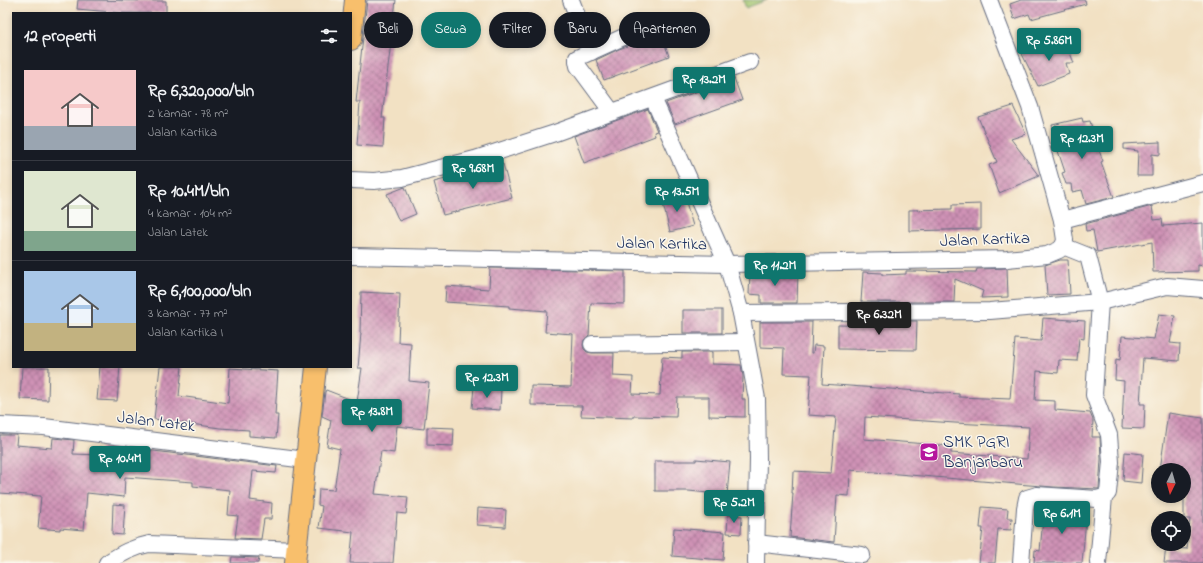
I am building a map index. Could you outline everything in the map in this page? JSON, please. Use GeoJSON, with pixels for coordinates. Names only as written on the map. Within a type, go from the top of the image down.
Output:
{"type":"FeatureCollection","features":[{"type":"Feature","properties":{"kind":"main road"},"geometry":{"type":"LineString","coordinates":[[352,30],[355,0]]}},
{"type":"Feature","properties":{"kind":"main road"},"geometry":{"type":"LineString","coordinates":[[296,557],[316,368]]}},
{"type":"Feature","properties":{"kind":"street"},"geometry":{"type":"LineString","coordinates":[[571,0],[591,52]]}},
{"type":"Feature","properties":{"kind":"street"},"geometry":{"type":"LineString","coordinates":[[989,0],[1030,107],[1062,220],[1065,240],[1063,246],[1088,256],[1100,302],[1094,395],[1109,436],[1111,462],[1108,493],[1104,498],[1098,563]]}},
{"type":"Feature","properties":{"kind":"street"},"geometry":{"type":"LineString","coordinates":[[612,112],[577,63],[578,58],[619,39]]}},
{"type":"Feature","properties":{"kind":"street"},"geometry":{"type":"LineString","coordinates":[[352,180],[374,181],[402,178],[474,160],[515,147],[750,62]]}},
{"type":"Feature","properties":{"kind":"street"},"geometry":{"type":"LineString","coordinates":[[653,98],[726,264],[741,313],[757,399],[758,460],[756,563]]}},
{"type":"Feature","properties":{"kind":"street"},"geometry":{"type":"LineString","coordinates":[[1062,220],[1203,183]]}},
{"type":"Feature","properties":{"kind":"street","name":"Jalan Kartika"},"geometry":{"type":"LineString","coordinates":[[352,256],[726,264],[1007,260],[1046,255],[1063,246]]}},
{"type":"Feature","properties":{"kind":"street"},"geometry":{"type":"LineString","coordinates":[[741,313],[990,311],[1100,302],[1167,286],[1203,289]]}},
{"type":"Feature","properties":{"kind":"street"},"geometry":{"type":"LineString","coordinates":[[592,344],[746,342]]}},
{"type":"Feature","properties":{"kind":"street","name":"Jalan Latek"},"geometry":{"type":"LineString","coordinates":[[0,424],[44,427],[306,460]]}},
{"type":"Feature","properties":{"kind":"street"},"geometry":{"type":"LineString","coordinates":[[1021,563],[1027,498],[1037,495],[1097,499],[1104,498]]}},
{"type":"Feature","properties":{"kind":"street"},"geometry":{"type":"LineString","coordinates":[[756,543],[862,555]]}},
{"type":"Feature","properties":{"kind":"street"},"geometry":{"type":"LineString","coordinates":[[107,563],[137,546],[149,544],[296,557]]}},
{"type":"Feature","properties":{"kind":"green space"},"geometry":{"type":"Polygon","coordinates":[[[743,0],[767,0],[746,8],[743,0]]]}},
{"type":"Feature","properties":{"kind":"building"},"geometry":{"type":"Polygon","coordinates":[[[78,0],[166,1],[166,12],[111,12],[77,9],[78,0]]]}},
{"type":"Feature","properties":{"kind":"building"},"geometry":{"type":"Polygon","coordinates":[[[367,0],[396,0],[395,12],[366,12],[367,0]]]}},
{"type":"Feature","properties":{"kind":"building"},"geometry":{"type":"Polygon","coordinates":[[[1021,0],[1085,0],[1086,4],[1031,19],[1029,14],[1014,19],[1010,4],[1021,0]]]}},
{"type":"Feature","properties":{"kind":"building"},"geometry":{"type":"Polygon","coordinates":[[[364,28],[364,48],[390,48],[382,118],[385,118],[383,147],[357,145],[360,102],[356,102],[364,28]]]}},
{"type":"Feature","properties":{"kind":"building"},"geometry":{"type":"Polygon","coordinates":[[[1064,38],[1074,63],[1066,63],[1069,74],[1038,86],[1022,54],[1064,38]]]}},
{"type":"Feature","properties":{"kind":"building"},"geometry":{"type":"Polygon","coordinates":[[[666,48],[669,56],[604,80],[596,60],[619,49],[666,48]]]}},
{"type":"Feature","properties":{"kind":"building"},"geometry":{"type":"Polygon","coordinates":[[[734,78],[742,100],[675,124],[666,103],[734,78]]]}},
{"type":"Feature","properties":{"kind":"building"},"geometry":{"type":"Polygon","coordinates":[[[1013,106],[1026,134],[1011,139],[1039,176],[999,193],[989,165],[997,162],[978,117],[1013,106]]]}},
{"type":"Feature","properties":{"kind":"building"},"geometry":{"type":"Polygon","coordinates":[[[648,109],[657,131],[654,132],[655,136],[584,163],[574,136],[648,109]]]}},
{"type":"Feature","properties":{"kind":"building"},"geometry":{"type":"Polygon","coordinates":[[[1082,118],[1083,122],[1090,121],[1103,161],[1101,162],[1114,197],[1086,204],[1082,190],[1072,192],[1071,184],[1066,184],[1062,173],[1065,172],[1057,148],[1052,125],[1082,118]]]}},
{"type":"Feature","properties":{"kind":"building"},"geometry":{"type":"Polygon","coordinates":[[[1160,142],[1160,155],[1152,154],[1152,176],[1137,176],[1138,151],[1124,149],[1124,144],[1160,142]]]}},
{"type":"Feature","properties":{"kind":"building"},"geometry":{"type":"Polygon","coordinates":[[[503,164],[512,198],[443,215],[434,182],[503,164]]]}},
{"type":"Feature","properties":{"kind":"building"},"geometry":{"type":"Polygon","coordinates":[[[405,187],[416,214],[399,221],[387,194],[405,187]]]}},
{"type":"Feature","properties":{"kind":"building"},"geometry":{"type":"Polygon","coordinates":[[[684,195],[693,226],[670,232],[662,200],[684,195]]]}},
{"type":"Feature","properties":{"kind":"building"},"geometry":{"type":"Polygon","coordinates":[[[981,204],[981,229],[909,231],[909,210],[952,209],[952,205],[981,204]]]}},
{"type":"Feature","properties":{"kind":"building"},"geometry":{"type":"Polygon","coordinates":[[[1152,206],[1154,220],[1162,219],[1163,226],[1203,223],[1203,266],[1198,265],[1198,271],[1153,272],[1152,242],[1097,252],[1093,230],[1086,231],[1085,224],[1152,206]]]}},
{"type":"Feature","properties":{"kind":"building"},"geometry":{"type":"Polygon","coordinates":[[[1060,260],[1068,260],[1070,294],[1047,295],[1045,265],[1060,260]]]}},
{"type":"Feature","properties":{"kind":"building"},"geometry":{"type":"Polygon","coordinates":[[[490,268],[625,271],[625,304],[591,303],[589,335],[584,340],[584,349],[587,352],[592,353],[614,353],[613,376],[633,377],[632,394],[660,395],[662,357],[682,358],[682,352],[712,352],[712,364],[741,365],[743,376],[742,399],[745,399],[745,417],[709,416],[709,397],[677,397],[676,417],[633,416],[633,418],[581,416],[582,406],[531,405],[531,386],[571,387],[573,334],[545,332],[547,311],[509,308],[509,306],[445,302],[446,286],[489,289],[490,268]]]}},
{"type":"Feature","properties":{"kind":"building"},"geometry":{"type":"Polygon","coordinates":[[[1007,268],[1008,297],[981,298],[983,291],[955,279],[954,302],[861,302],[863,272],[882,273],[882,275],[906,274],[906,271],[976,272],[977,269],[1007,268]]]}},
{"type":"Feature","properties":{"kind":"building"},"geometry":{"type":"Polygon","coordinates":[[[798,272],[797,303],[761,303],[761,295],[749,294],[750,273],[798,272]]]}},
{"type":"Feature","properties":{"kind":"building"},"geometry":{"type":"Polygon","coordinates":[[[361,292],[400,294],[398,342],[411,343],[409,381],[429,383],[424,429],[397,426],[394,453],[381,451],[375,494],[408,497],[406,514],[397,513],[393,563],[350,563],[353,532],[319,528],[322,506],[318,505],[319,489],[334,490],[340,449],[327,446],[331,420],[322,416],[325,392],[326,390],[357,402],[362,368],[358,368],[361,333],[361,292]]]}},
{"type":"Feature","properties":{"kind":"building"},"geometry":{"type":"Polygon","coordinates":[[[683,310],[722,310],[722,333],[683,333],[683,310]]]}},
{"type":"Feature","properties":{"kind":"building"},"geometry":{"type":"Polygon","coordinates":[[[1159,314],[1175,316],[1170,343],[1180,344],[1179,361],[1143,358],[1140,404],[1145,404],[1144,429],[1122,428],[1124,381],[1115,380],[1116,359],[1120,360],[1122,336],[1154,339],[1159,314]]]}},
{"type":"Feature","properties":{"kind":"building"},"geometry":{"type":"Polygon","coordinates":[[[1043,318],[1085,321],[1084,339],[1079,338],[1077,361],[1059,360],[1058,373],[1037,371],[1035,400],[1055,401],[1055,410],[1090,413],[1093,420],[1092,437],[1100,437],[1101,459],[1099,489],[1053,487],[850,470],[849,496],[837,495],[834,542],[790,537],[793,471],[831,473],[836,417],[808,415],[811,375],[783,374],[784,348],[760,347],[760,322],[812,322],[811,353],[813,353],[814,345],[824,346],[822,384],[959,394],[959,397],[1010,399],[1015,339],[1041,341],[1043,318]],[[865,417],[864,439],[951,446],[951,453],[1027,459],[1029,427],[865,417]]]}},
{"type":"Feature","properties":{"kind":"building"},"geometry":{"type":"Polygon","coordinates":[[[879,321],[917,321],[916,350],[838,349],[838,325],[879,326],[879,321]]]}},
{"type":"Feature","properties":{"kind":"building"},"geometry":{"type":"Polygon","coordinates":[[[22,368],[49,368],[48,400],[20,399],[22,368]]]}},
{"type":"Feature","properties":{"kind":"building"},"geometry":{"type":"Polygon","coordinates":[[[100,368],[120,368],[117,401],[97,400],[100,368]]]}},
{"type":"Feature","properties":{"kind":"building"},"geometry":{"type":"Polygon","coordinates":[[[160,368],[182,368],[179,396],[228,403],[230,368],[278,371],[275,415],[278,415],[276,438],[249,436],[249,430],[220,428],[154,419],[160,368]]]}},
{"type":"Feature","properties":{"kind":"building"},"geometry":{"type":"Polygon","coordinates":[[[474,387],[501,389],[500,410],[472,408],[474,387]]]}},
{"type":"Feature","properties":{"kind":"building"},"geometry":{"type":"Polygon","coordinates":[[[1168,413],[1203,418],[1203,563],[1164,563],[1166,551],[1191,551],[1191,511],[1184,511],[1184,503],[1191,503],[1191,463],[1161,463],[1168,413]]]}},
{"type":"Feature","properties":{"kind":"building"},"geometry":{"type":"Polygon","coordinates":[[[427,427],[454,428],[453,446],[427,445],[427,427]]]}},
{"type":"Feature","properties":{"kind":"building"},"geometry":{"type":"Polygon","coordinates":[[[0,435],[17,435],[16,445],[52,448],[53,438],[74,440],[73,454],[99,455],[100,447],[137,451],[137,449],[277,466],[276,473],[253,471],[250,500],[272,503],[271,519],[264,519],[261,539],[235,538],[238,516],[228,515],[230,490],[193,486],[193,482],[125,477],[124,497],[87,493],[84,530],[38,528],[41,496],[0,493],[0,435]]]}},
{"type":"Feature","properties":{"kind":"building"},"geometry":{"type":"Polygon","coordinates":[[[1125,452],[1143,454],[1141,483],[1123,481],[1125,452]]]}},
{"type":"Feature","properties":{"kind":"building"},"geometry":{"type":"Polygon","coordinates":[[[696,459],[730,462],[727,495],[689,491],[655,491],[655,461],[696,461],[696,459]]]}},
{"type":"Feature","properties":{"kind":"building"},"geometry":{"type":"Polygon","coordinates":[[[113,504],[125,505],[123,535],[112,534],[113,504]]]}},
{"type":"Feature","properties":{"kind":"building"},"geometry":{"type":"Polygon","coordinates":[[[1051,505],[1087,508],[1082,563],[1034,563],[1035,550],[1040,551],[1044,508],[1051,509],[1051,505]]]}},
{"type":"Feature","properties":{"kind":"building"},"geometry":{"type":"Polygon","coordinates":[[[982,507],[1008,509],[1007,518],[1012,518],[1011,530],[998,529],[995,563],[979,563],[983,528],[980,528],[982,507]]]}},
{"type":"Feature","properties":{"kind":"building"},"geometry":{"type":"Polygon","coordinates":[[[478,508],[506,510],[505,527],[477,525],[478,508]]]}},
{"type":"Feature","properties":{"kind":"building"},"geometry":{"type":"Polygon","coordinates":[[[728,515],[742,516],[741,534],[727,533],[728,515]]]}},
{"type":"Feature","properties":{"kind":"building"},"geometry":{"type":"Polygon","coordinates":[[[674,528],[725,532],[723,560],[672,556],[674,528]]]}},
{"type":"Feature","properties":{"kind":"building"},"geometry":{"type":"Polygon","coordinates":[[[232,557],[259,558],[258,563],[231,563],[232,557]]]}},
{"type":"Feature","properties":{"kind":"place","name":"SMK PGRI Banjarbaru"},"geometry":{"type":"Point","coordinates":[929,452]}}]}
